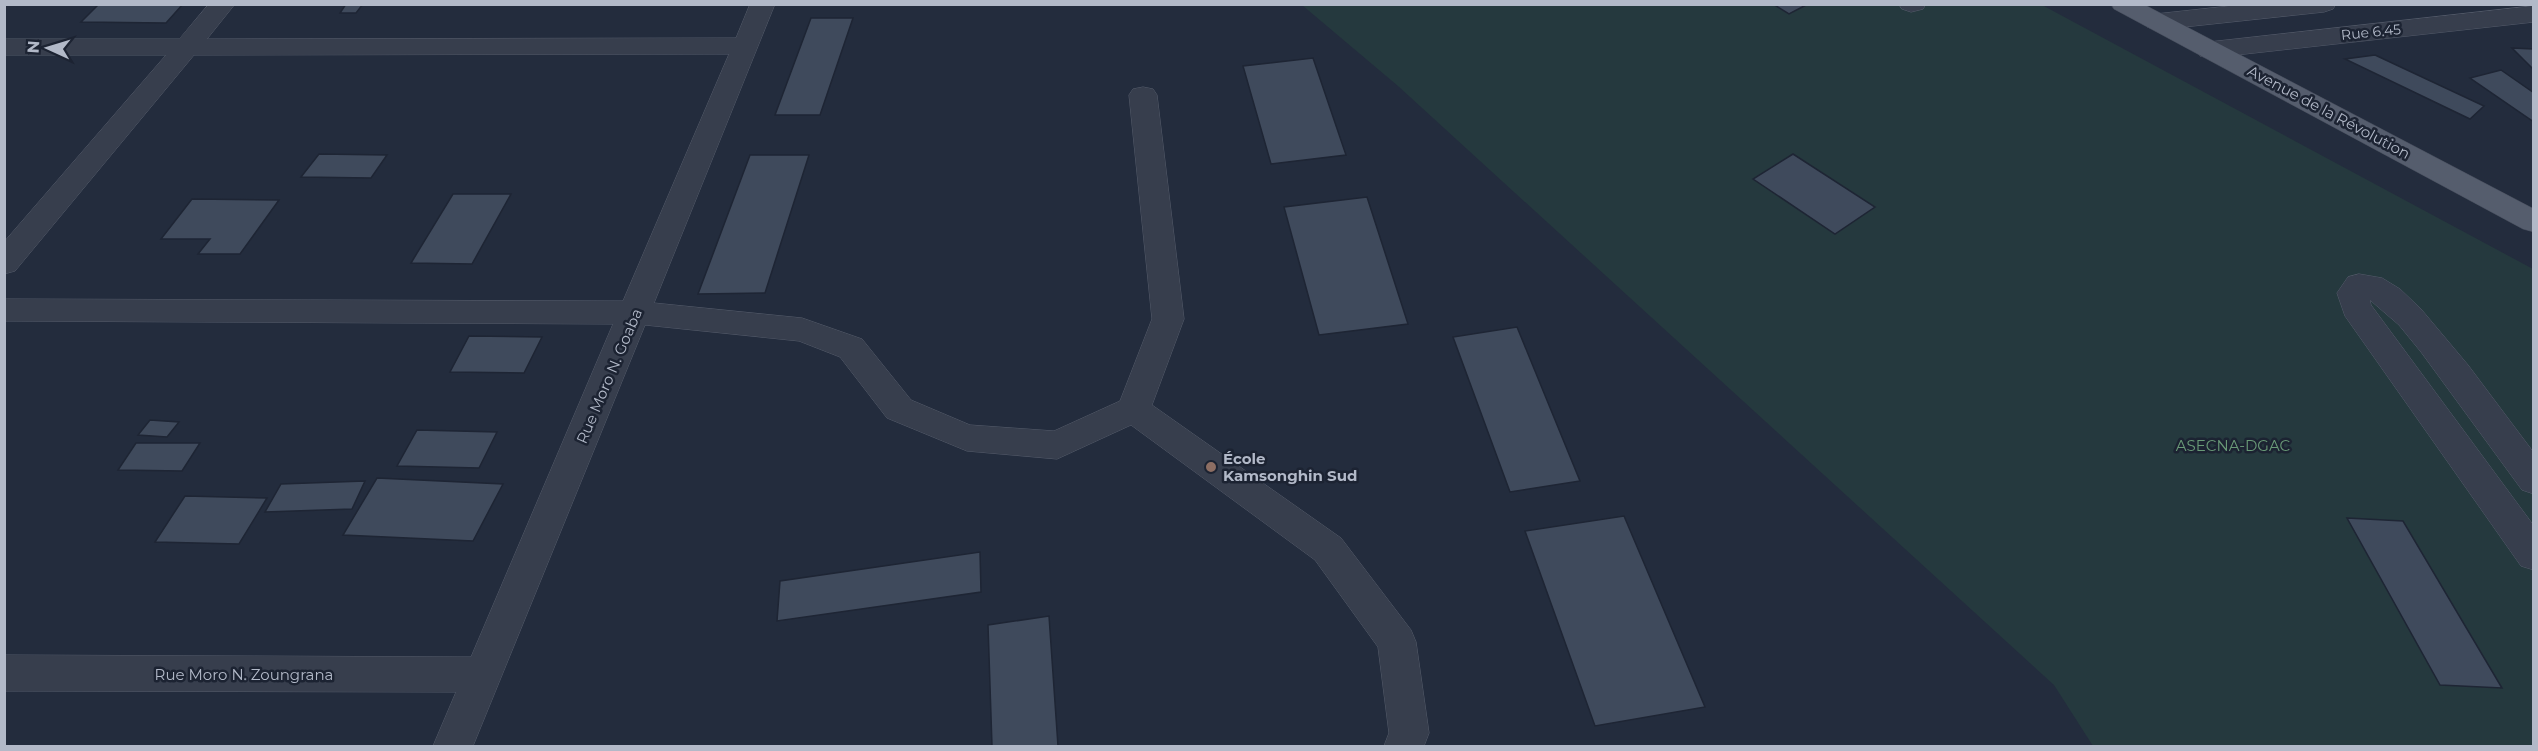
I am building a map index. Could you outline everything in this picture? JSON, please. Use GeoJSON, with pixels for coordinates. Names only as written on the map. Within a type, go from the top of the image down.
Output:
{"type":"FeatureCollection","features":[{"type":"Feature","properties":{"kind":"main road","name":"Avenue de la Révolution"},"geometry":{"type":"LineString","coordinates":[[2123,4],[2534,222]]}},
{"type":"Feature","properties":{"kind":"street"},"geometry":{"type":"LineString","coordinates":[[4,263],[223,4]]}},
{"type":"Feature","properties":{"kind":"street","name":"Rue Moro N. Goaba"},"geometry":{"type":"LineString","coordinates":[[453,747],[763,4]]}},
{"type":"Feature","properties":{"kind":"street"},"geometry":{"type":"LineString","coordinates":[[2156,22],[2324,4]]}},
{"type":"Feature","properties":{"kind":"street","name":"Rue 6.45"},"geometry":{"type":"LineString","coordinates":[[2209,50],[2525,16]]}},
{"type":"Feature","properties":{"kind":"street"},"geometry":{"type":"LineString","coordinates":[[4,47],[746,46]]}},
{"type":"Feature","properties":{"kind":"street"},"geometry":{"type":"LineString","coordinates":[[4,310],[635,313],[802,330],[850,348],[899,409],[967,438],[1057,445],[1134,409],[1168,319],[1143,96]]}},
{"type":"Feature","properties":{"kind":"street"},"geometry":{"type":"LineString","coordinates":[[2534,480],[2421,329],[2391,298],[2372,285],[2359,285],[2353,293],[2356,308],[2534,555]]}},
{"type":"Feature","properties":{"kind":"street"},"geometry":{"type":"LineString","coordinates":[[1134,409],[1328,549],[1397,642],[1409,733],[1404,747]]}},
{"type":"Feature","properties":{"kind":"street","name":"Rue Moro N. Zoungrana"},"geometry":{"type":"LineString","coordinates":[[4,673],[484,675]]}},
{"type":"Feature","properties":{"kind":"green space","name":"ASECNA-DGAC"},"geometry":{"type":"Polygon","coordinates":[[[1302,5],[2042,5],[2533,269],[2533,746],[2093,746],[2054,685],[1398,86],[1302,5]]]}},
{"type":"Feature","properties":{"kind":"building"},"geometry":{"type":"Polygon","coordinates":[[[99,4],[183,4],[166,23],[81,22],[99,4]]]}},
{"type":"Feature","properties":{"kind":"building"},"geometry":{"type":"Polygon","coordinates":[[[346,4],[363,4],[356,13],[340,13],[346,4]]]}},
{"type":"Feature","properties":{"kind":"building"},"geometry":{"type":"Polygon","coordinates":[[[1773,4],[1808,4],[1789,14],[1773,4]]]}},
{"type":"Feature","properties":{"kind":"building"},"geometry":{"type":"Polygon","coordinates":[[[811,18],[853,18],[820,115],[775,115],[811,18]]]}},
{"type":"Feature","properties":{"kind":"building"},"geometry":{"type":"Polygon","coordinates":[[[2512,48],[2534,49],[2534,70],[2512,48]]]}},
{"type":"Feature","properties":{"kind":"building"},"geometry":{"type":"Polygon","coordinates":[[[2375,55],[2484,106],[2470,119],[2345,59],[2375,55]]]}},
{"type":"Feature","properties":{"kind":"building"},"geometry":{"type":"Polygon","coordinates":[[[1313,58],[1346,155],[1271,164],[1243,66],[1313,58]]]}},
{"type":"Feature","properties":{"kind":"building"},"geometry":{"type":"Polygon","coordinates":[[[2501,70],[2534,93],[2534,122],[2470,78],[2501,70]]]}},
{"type":"Feature","properties":{"kind":"building"},"geometry":{"type":"Polygon","coordinates":[[[319,154],[387,155],[371,178],[301,177],[319,154]]]}},
{"type":"Feature","properties":{"kind":"building"},"geometry":{"type":"Polygon","coordinates":[[[1793,154],[1875,207],[1835,234],[1753,179],[1793,154]]]}},
{"type":"Feature","properties":{"kind":"building"},"geometry":{"type":"Polygon","coordinates":[[[750,155],[809,155],[765,293],[698,294],[750,155]]]}},
{"type":"Feature","properties":{"kind":"building"},"geometry":{"type":"Polygon","coordinates":[[[453,194],[511,194],[472,264],[411,263],[453,194]]]}},
{"type":"Feature","properties":{"kind":"building"},"geometry":{"type":"Polygon","coordinates":[[[1367,197],[1408,324],[1319,335],[1284,207],[1367,197]]]}},
{"type":"Feature","properties":{"kind":"building"},"geometry":{"type":"Polygon","coordinates":[[[192,199],[279,200],[240,254],[198,254],[210,239],[161,239],[192,199]]]}},
{"type":"Feature","properties":{"kind":"building"},"geometry":{"type":"Polygon","coordinates":[[[1517,327],[1580,481],[1510,492],[1453,337],[1517,327]]]}},
{"type":"Feature","properties":{"kind":"building"},"geometry":{"type":"Polygon","coordinates":[[[469,336],[542,337],[524,373],[450,372],[469,336]]]}},
{"type":"Feature","properties":{"kind":"building"},"geometry":{"type":"Polygon","coordinates":[[[150,420],[179,422],[167,437],[138,435],[150,420]]]}},
{"type":"Feature","properties":{"kind":"building"},"geometry":{"type":"Polygon","coordinates":[[[417,430],[497,432],[479,468],[397,466],[417,430]]]}},
{"type":"Feature","properties":{"kind":"building"},"geometry":{"type":"Polygon","coordinates":[[[136,443],[200,443],[182,471],[118,470],[136,443]]]}},
{"type":"Feature","properties":{"kind":"building"},"geometry":{"type":"Polygon","coordinates":[[[377,478],[503,484],[473,541],[343,535],[377,478]]]}},
{"type":"Feature","properties":{"kind":"building"},"geometry":{"type":"Polygon","coordinates":[[[365,481],[352,509],[265,512],[281,484],[365,481]]]}},
{"type":"Feature","properties":{"kind":"building"},"geometry":{"type":"Polygon","coordinates":[[[185,496],[267,498],[239,544],[155,542],[185,496]]]}},
{"type":"Feature","properties":{"kind":"building"},"geometry":{"type":"Polygon","coordinates":[[[1624,516],[1705,707],[1595,726],[1525,531],[1624,516]]]}},
{"type":"Feature","properties":{"kind":"building"},"geometry":{"type":"Polygon","coordinates":[[[2347,518],[2403,521],[2502,688],[2440,685],[2347,518]]]}},
{"type":"Feature","properties":{"kind":"building"},"geometry":{"type":"Polygon","coordinates":[[[980,552],[981,592],[777,621],[780,581],[980,552]]]}},
{"type":"Feature","properties":{"kind":"building"},"geometry":{"type":"Polygon","coordinates":[[[1049,616],[1058,746],[992,746],[988,625],[1049,616]]]}},
{"type":"Feature","properties":{"kind":"place","name":"École Kamsonghin Sud"},"geometry":{"type":"Point","coordinates":[1211,467]}}]}
